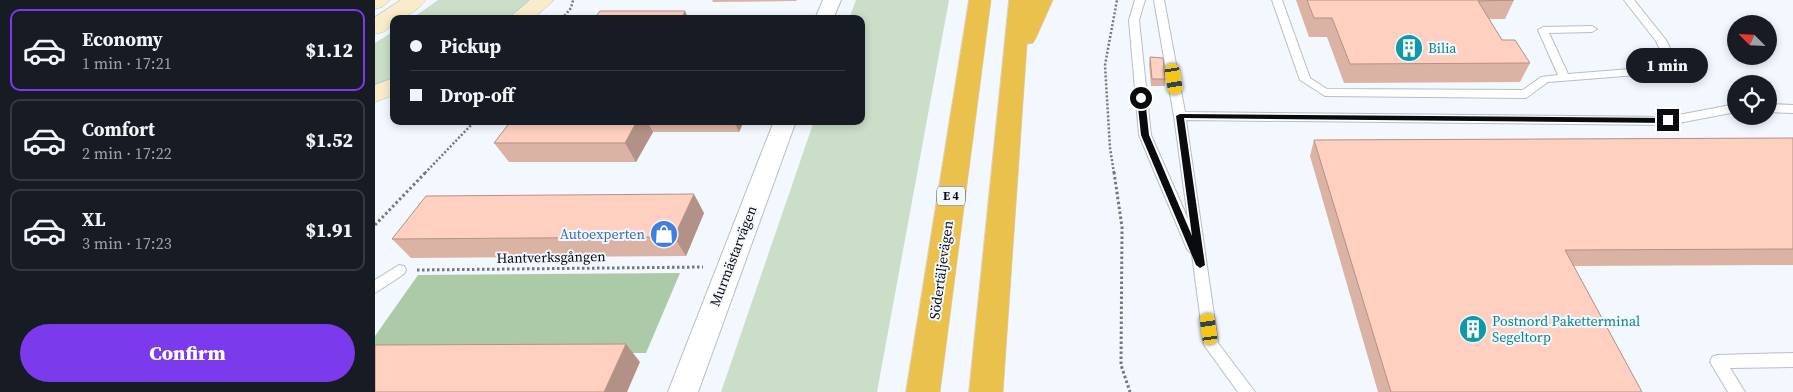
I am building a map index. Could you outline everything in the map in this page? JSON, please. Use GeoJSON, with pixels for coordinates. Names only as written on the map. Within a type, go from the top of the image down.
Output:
{"type":"FeatureCollection","features":[{"type":"Feature","properties":{"kind":"highway","name":"Södertäljevägen"},"geometry":{"type":"LineString","coordinates":[[923,392],[980,0]]}},
{"type":"Feature","properties":{"kind":"highway"},"geometry":{"type":"LineString","coordinates":[[986,392],[1020,0]]}},
{"type":"Feature","properties":{"kind":"highway"},"geometry":{"type":"LineString","coordinates":[[1015,60],[1041,0]]}},
{"type":"Feature","properties":{"kind":"main road"},"geometry":{"type":"LineString","coordinates":[[375,3],[379,0]]}},
{"type":"Feature","properties":{"kind":"main road"},"geometry":{"type":"LineString","coordinates":[[393,15],[415,0]]}},
{"type":"Feature","properties":{"kind":"main road"},"geometry":{"type":"LineString","coordinates":[[524,15],[543,0]]}},
{"type":"Feature","properties":{"kind":"main road"},"geometry":{"type":"LineString","coordinates":[[375,27],[390,17]]}},
{"type":"Feature","properties":{"kind":"main road"},"geometry":{"type":"LineString","coordinates":[[375,94],[390,87]]}},
{"type":"Feature","properties":{"kind":"street"},"geometry":{"type":"LineString","coordinates":[[825,15],[831,0]]}},
{"type":"Feature","properties":{"kind":"street","name":"Murmästarvägen"},"geometry":{"type":"LineString","coordinates":[[683,392],[783,125]]}},
{"type":"Feature","properties":{"kind":"lane"},"geometry":{"type":"LineString","coordinates":[[1140,0],[1134,20],[1145,135],[1200,265]]}},
{"type":"Feature","properties":{"kind":"lane"},"geometry":{"type":"LineString","coordinates":[[1159,0],[1180,116],[1211,345],[1247,392]]}},
{"type":"Feature","properties":{"kind":"lane"},"geometry":{"type":"LineString","coordinates":[[1277,0],[1305,80],[1325,92],[1526,94],[1545,79],[1675,69],[1661,40],[1629,0]]}},
{"type":"Feature","properties":{"kind":"lane"},"geometry":{"type":"LineString","coordinates":[[1565,78],[1543,30],[1592,29]]}},
{"type":"Feature","properties":{"kind":"lane"},"geometry":{"type":"LineString","coordinates":[[1777,108],[1793,109]]}},
{"type":"Feature","properties":{"kind":"lane"},"geometry":{"type":"LineString","coordinates":[[1180,116],[1668,120],[1727,110]]}},
{"type":"Feature","properties":{"kind":"lane"},"geometry":{"type":"LineString","coordinates":[[375,287],[399,270]]}},
{"type":"Feature","properties":{"kind":"lane"},"geometry":{"type":"LineString","coordinates":[[1737,392],[1717,362],[1793,360]]}},
{"type":"Feature","properties":{"kind":"path"},"geometry":{"type":"LineString","coordinates":[[565,15],[571,8],[573,0]]}},
{"type":"Feature","properties":{"kind":"path"},"geometry":{"type":"LineString","coordinates":[[1117,0],[1105,65],[1110,148],[1122,227],[1121,365],[1130,392]]}},
{"type":"Feature","properties":{"kind":"path"},"geometry":{"type":"LineString","coordinates":[[375,225],[471,125]]}},
{"type":"Feature","properties":{"kind":"path","name":"Hantverksgången"},"geometry":{"type":"LineString","coordinates":[[399,270],[729,267]]}},
{"type":"Feature","properties":{"kind":"green space"},"geometry":{"type":"Polygon","coordinates":[[[438,0],[531,0],[512,15],[417,15],[438,0]]]}},
{"type":"Feature","properties":{"kind":"green space"},"geometry":{"type":"Polygon","coordinates":[[[856,0],[949,0],[877,392],[721,392],[813,125],[865,125],[865,15],[850,15],[856,0]]]}},
{"type":"Feature","properties":{"kind":"green space"},"geometry":{"type":"Polygon","coordinates":[[[390,34],[390,79],[375,85],[375,43],[390,34]]]}},
{"type":"Feature","properties":{"kind":"green space"},"geometry":{"type":"Polygon","coordinates":[[[680,273],[646,353],[375,353],[375,336],[418,275],[680,273]]]}},
{"type":"Feature","properties":{"kind":"building","name":"Bilia"},"geometry":{"type":"Polygon","coordinates":[[[1307,0],[1514,0],[1478,1],[1502,40],[1515,40],[1530,63],[1350,64],[1332,18],[1314,18],[1307,0]]]}},
{"type":"Feature","properties":{"kind":"building"},"geometry":{"type":"Polygon","coordinates":[[[600,11],[685,11],[683,15],[597,15],[600,11]]]}},
{"type":"Feature","properties":{"kind":"building"},"geometry":{"type":"Polygon","coordinates":[[[1150,57],[1163,58],[1165,79],[1152,79],[1150,57]]]}},
{"type":"Feature","properties":{"kind":"building"},"geometry":{"type":"Polygon","coordinates":[[[508,125],[635,125],[625,143],[494,143],[508,125]]]}},
{"type":"Feature","properties":{"kind":"building","name":"Postnord Paketterminal Segeltorp"},"geometry":{"type":"Polygon","coordinates":[[[1793,138],[1793,249],[1565,250],[1642,392],[1391,392],[1314,140],[1793,138]]]}},
{"type":"Feature","properties":{"kind":"building"},"geometry":{"type":"Polygon","coordinates":[[[694,194],[674,237],[392,239],[426,196],[694,194]]]}},
{"type":"Feature","properties":{"kind":"building"},"geometry":{"type":"Polygon","coordinates":[[[626,344],[604,392],[375,392],[375,345],[626,344]]]}},
{"type":"Feature","properties":{"kind":"place","name":"Bilia"},"geometry":{"type":"Point","coordinates":[1409,48]}},
{"type":"Feature","properties":{"kind":"place","name":"Autoexperten"},"geometry":{"type":"Point","coordinates":[664,234]}},
{"type":"Feature","properties":{"kind":"place","name":"Postnord Paketterminal Segeltorp"},"geometry":{"type":"Point","coordinates":[1473,329]}},
{"type":"Feature","properties":{"kind":"route"},"geometry":{"type":"LineString","coordinates":[[1141,98],[1145,135],[1200,265],[1180,116],[1668,120]]}}]}
